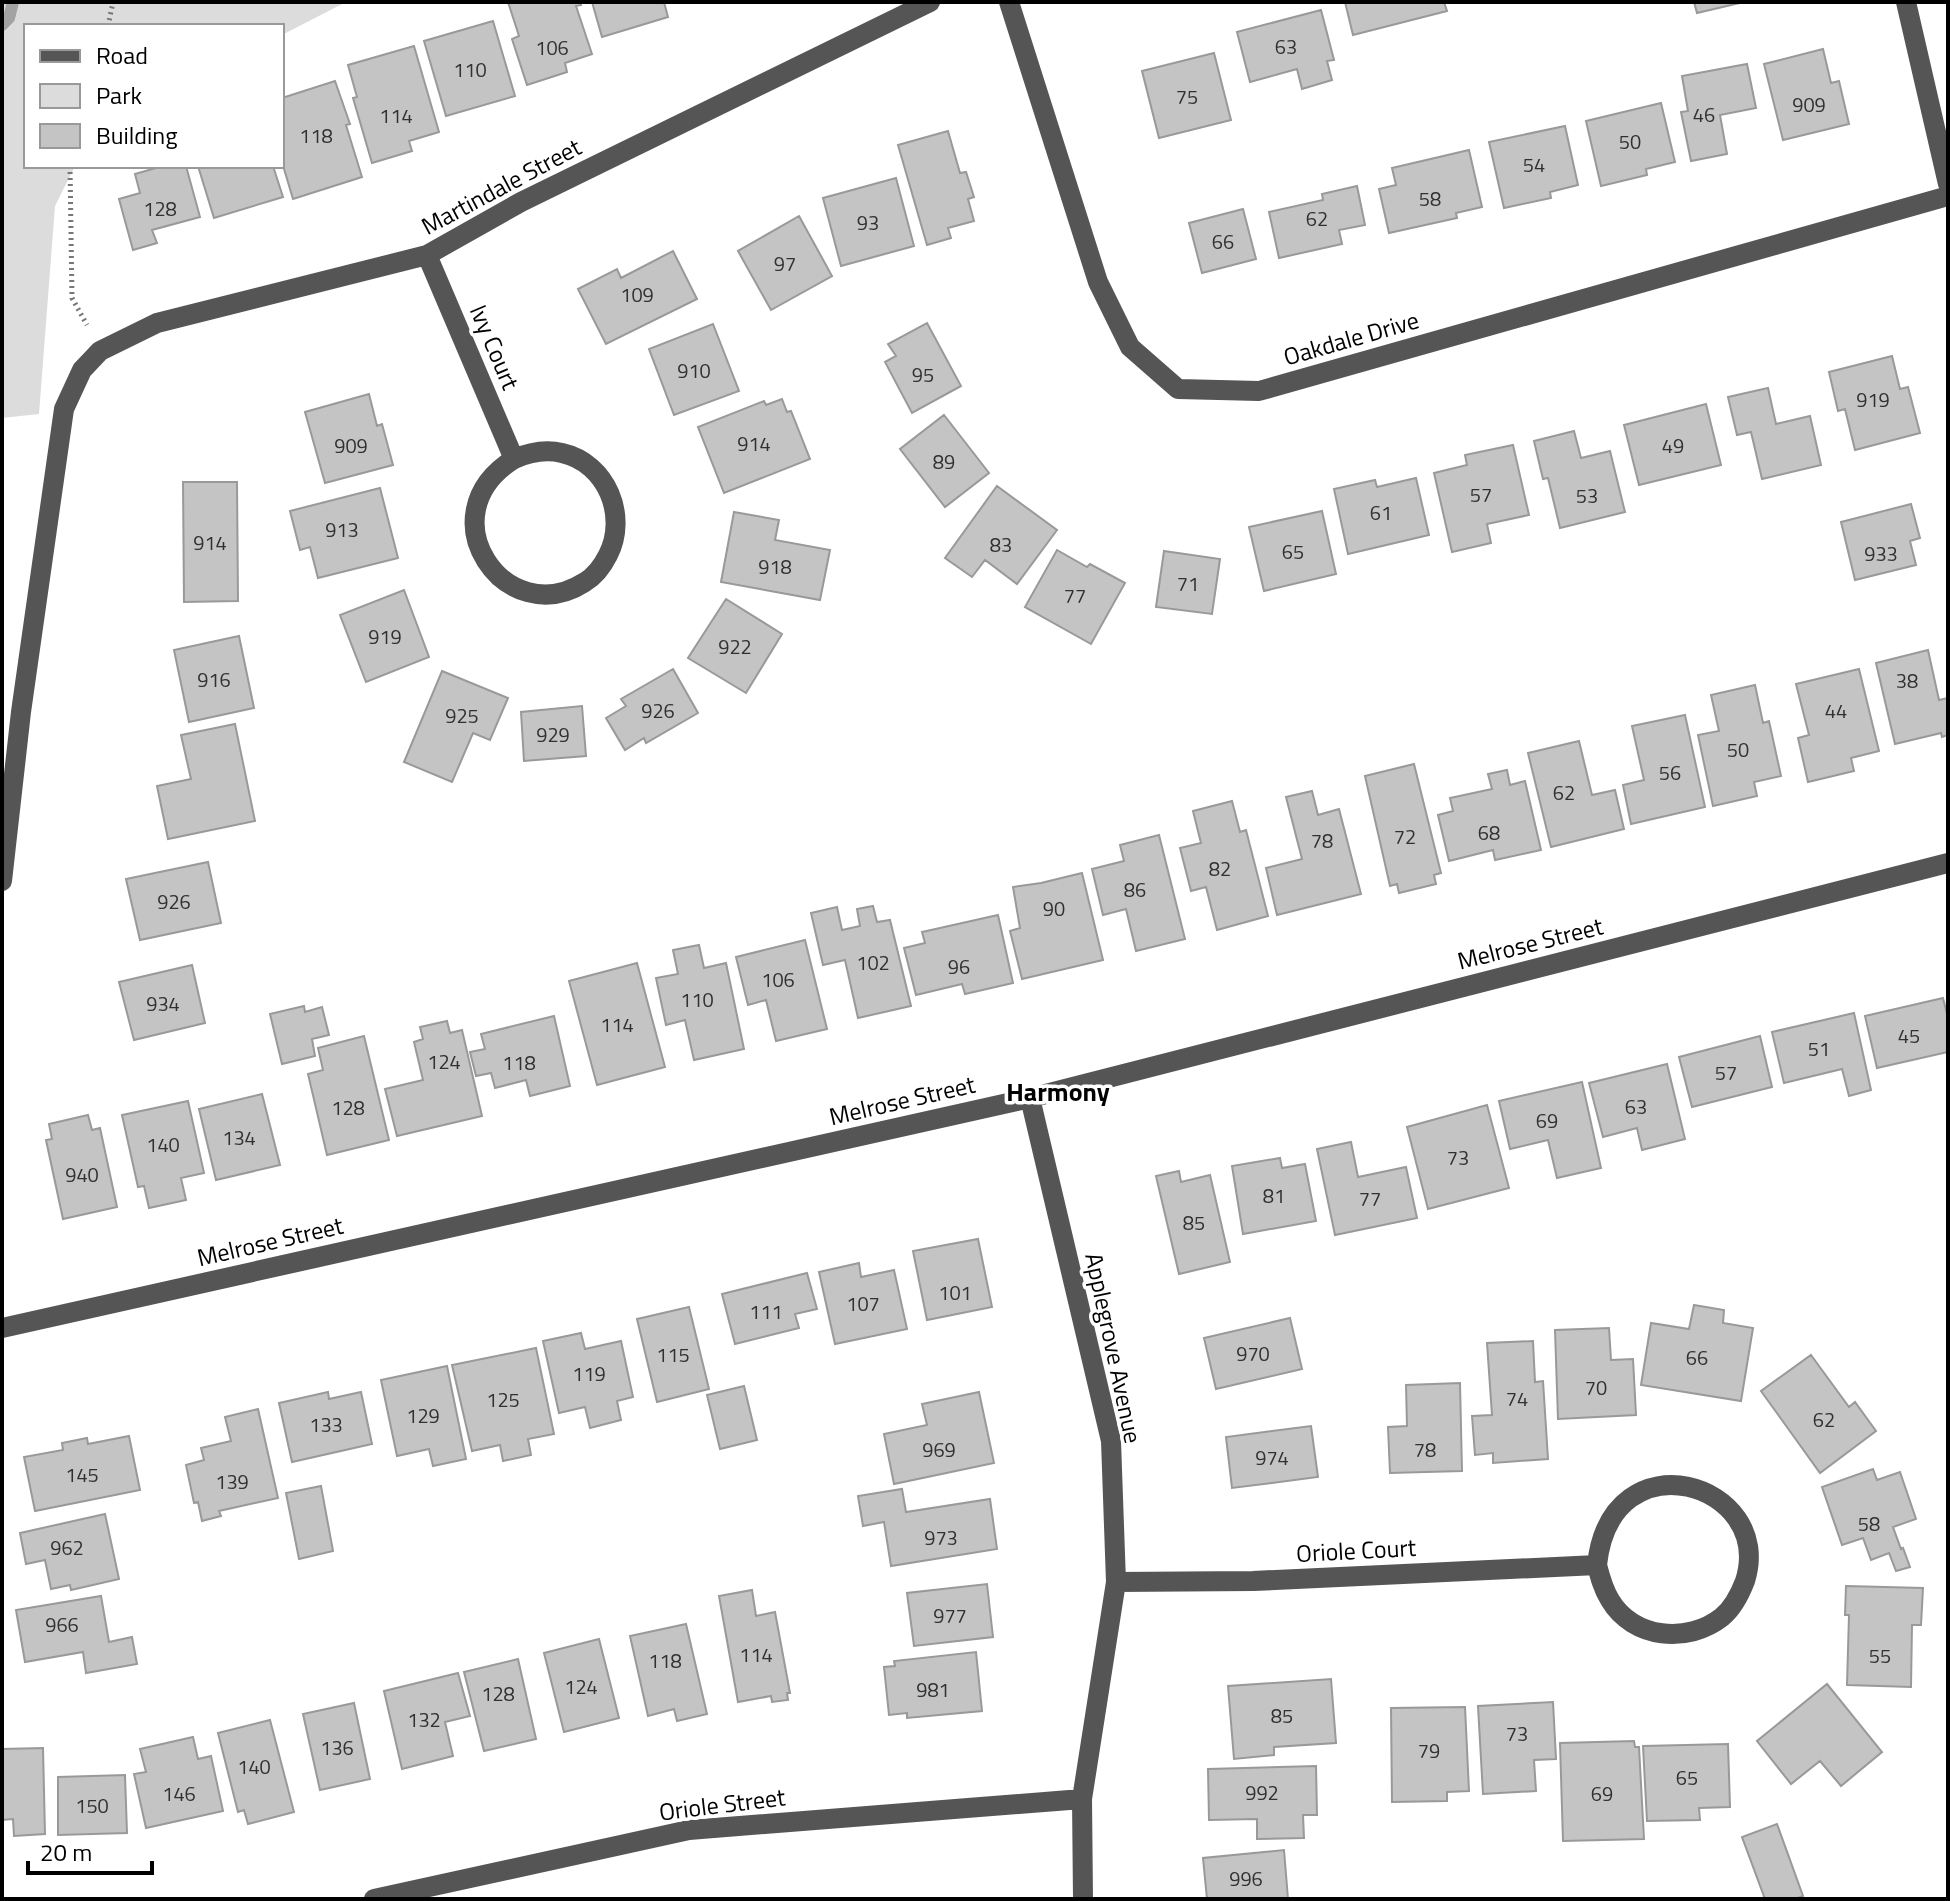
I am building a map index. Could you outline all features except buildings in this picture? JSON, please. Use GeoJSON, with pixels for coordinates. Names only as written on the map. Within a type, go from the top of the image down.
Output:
{"type":"FeatureCollection","features":[{"type":"Feature","properties":{"kind":"street","name":"Martindale Street"},"geometry":{"type":"LineString","coordinates":[[2,881],[11,714],[64,409],[82,370],[100,351],[157,323],[427,255],[521,202],[930,2]]}},
{"type":"Feature","properties":{"kind":"street","name":"Oakdale Drive"},"geometry":{"type":"LineString","coordinates":[[1009,2],[1098,282],[1130,347],[1178,389],[1259,391],[1948,196]]}},
{"type":"Feature","properties":{"kind":"street"},"geometry":{"type":"LineString","coordinates":[[1906,2],[1948,184]]}},
{"type":"Feature","properties":{"kind":"street","name":"Ivy Court"},"geometry":{"type":"LineString","coordinates":[[427,255],[514,459]]}},
{"type":"Feature","properties":{"kind":"street"},"geometry":{"type":"LineString","coordinates":[[541,451],[564,453],[584,462],[600,477],[612,496],[617,518],[614,543],[603,565],[586,582],[563,592],[539,594],[515,588],[495,573],[481,553],[474,529],[476,505],[485,484],[500,467],[514,459],[541,451]]}},
{"type":"Feature","properties":{"kind":"street","name":"Melrose Street"},"geometry":{"type":"LineString","coordinates":[[2,1328],[1030,1098],[1948,863]]}},
{"type":"Feature","properties":{"kind":"street","name":"Applegrove Avenue"},"geometry":{"type":"LineString","coordinates":[[1030,1098],[1111,1441],[1116,1582],[1082,1799],[1083,1899]]}},
{"type":"Feature","properties":{"kind":"street"},"geometry":{"type":"LineString","coordinates":[[1659,1485],[1683,1485],[1704,1491],[1724,1503],[1739,1521],[1747,1543],[1748,1569],[1740,1594],[1724,1615],[1703,1629],[1678,1635],[1652,1632],[1628,1620],[1610,1602],[1597,1565],[1606,1526],[1619,1507],[1637,1493],[1659,1485]]}},
{"type":"Feature","properties":{"kind":"street","name":"Oriole Court"},"geometry":{"type":"LineString","coordinates":[[1116,1582],[1253,1581],[1597,1565]]}},
{"type":"Feature","properties":{"kind":"street","name":"Oriole Street"},"geometry":{"type":"LineString","coordinates":[[374,1899],[689,1830],[1082,1799]]}},
{"type":"Feature","properties":{"kind":"path"},"geometry":{"type":"LineString","coordinates":[[108,24],[113,2]]}},
{"type":"Feature","properties":{"kind":"path"},"geometry":{"type":"LineString","coordinates":[[70,168],[72,298],[100,351]]}},
{"type":"Feature","properties":{"kind":"green space"},"geometry":{"type":"Polygon","coordinates":[[[2,2],[346,2],[284,34],[284,24],[24,24],[24,168],[74,168],[55,206],[39,414],[2,418],[2,2]]]}},
{"type":"Feature","properties":{"kind":"waterway"},"geometry":{"type":"LineString","coordinates":[[2,25],[9,18],[13,2]]}},
{"type":"Feature","properties":{"kind":"district","name":"Harmony"},"geometry":{"type":"Point","coordinates":[1058,1091]}}]}
